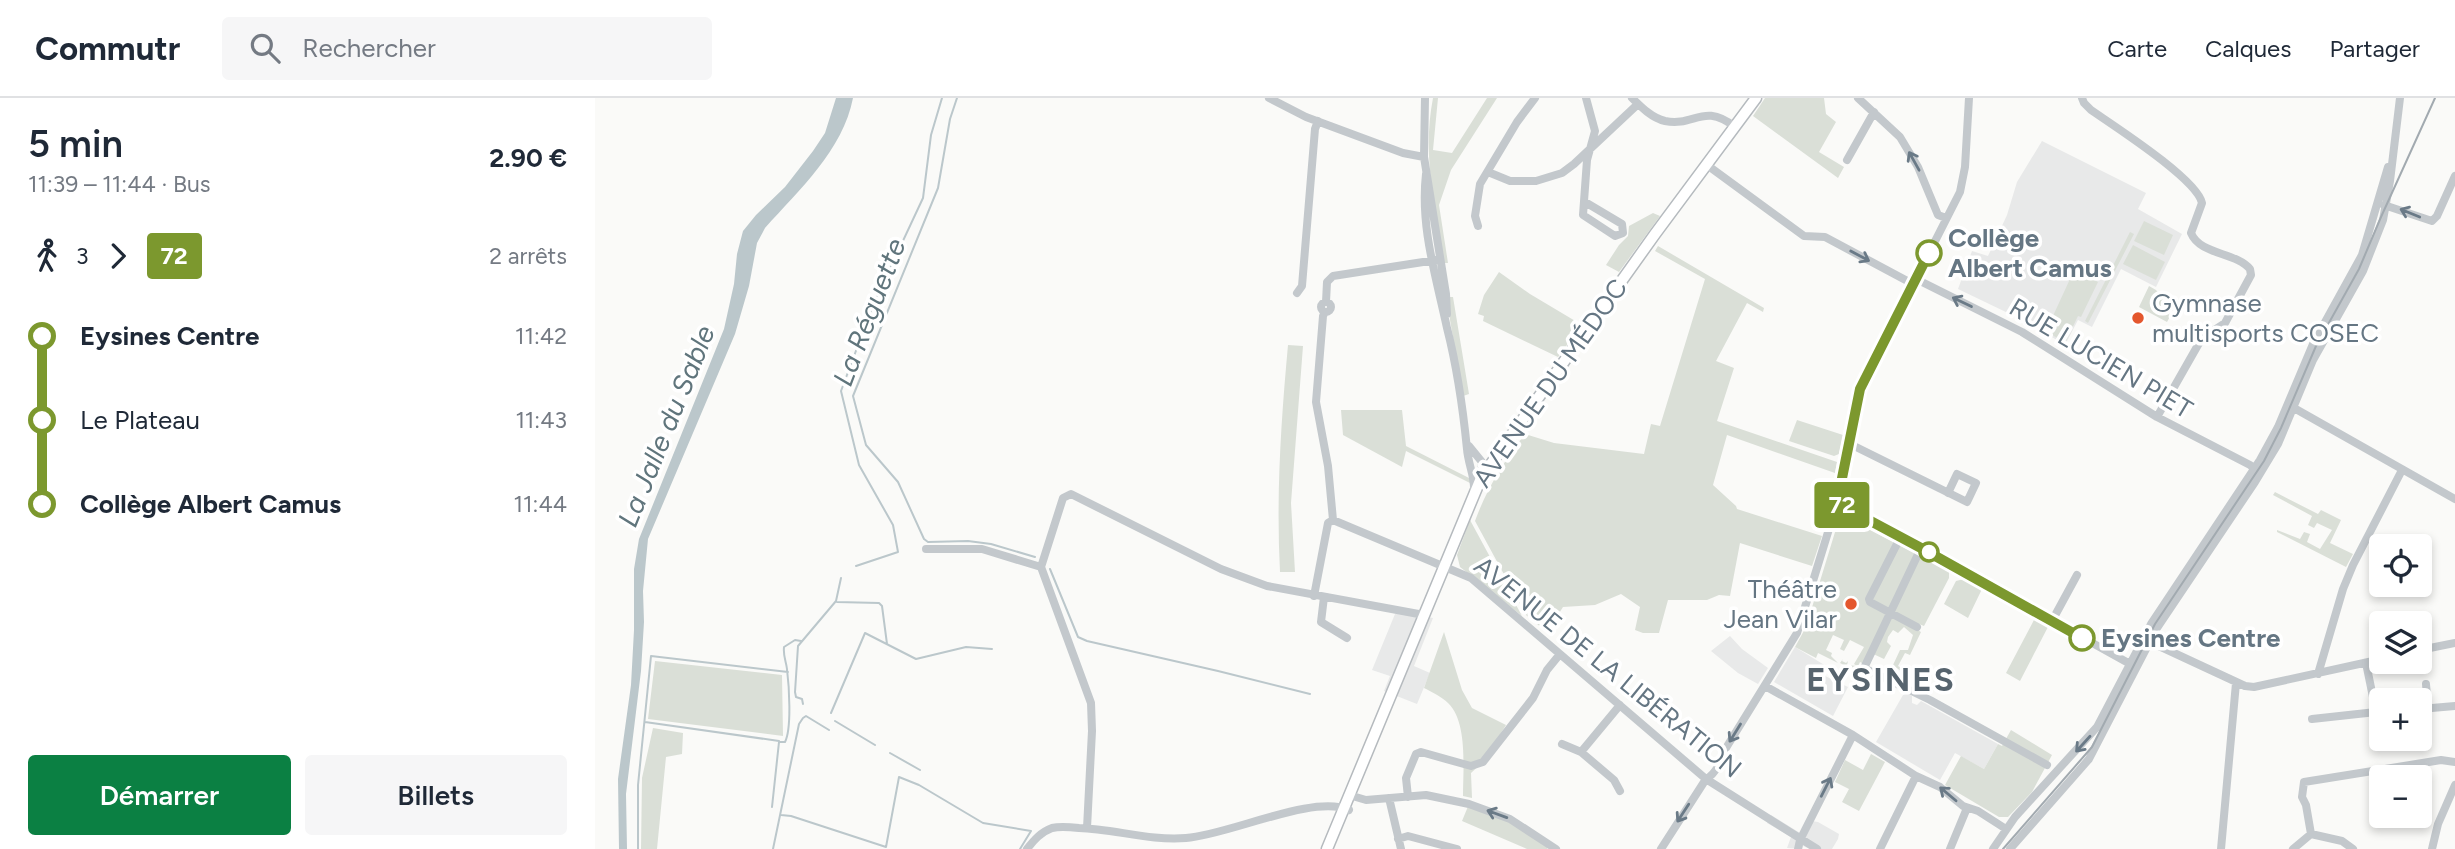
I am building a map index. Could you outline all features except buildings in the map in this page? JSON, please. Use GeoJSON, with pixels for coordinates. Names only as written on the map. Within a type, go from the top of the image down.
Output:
{"type":"FeatureCollection","features":[{"type":"Feature","properties":{"kind":"main road","name":"AVENUE DU MÉDOC"},"geometry":{"type":"LineString","coordinates":[[1327,849],[1352,796],[1443,566],[1481,478],[1756,98]]}},
{"type":"Feature","properties":{"kind":"main road","name":"AVENUE DU MÉDOC"},"geometry":{"type":"LineString","coordinates":[[1333,849],[1346,808]]}},
{"type":"Feature","properties":{"kind":"street"},"geometry":{"type":"LineString","coordinates":[[1269,98],[1318,121],[1403,153],[1424,157]]}},
{"type":"Feature","properties":{"kind":"street"},"geometry":{"type":"LineString","coordinates":[[1425,98],[1426,174],[1423,201],[1448,328],[1469,461],[1474,476],[1474,491]]}},
{"type":"Feature","properties":{"kind":"street"},"geometry":{"type":"LineString","coordinates":[[1425,119],[1430,98]]}},
{"type":"Feature","properties":{"kind":"street"},"geometry":{"type":"LineString","coordinates":[[1478,226],[1475,216],[1478,189],[1517,122],[1535,98]]}},
{"type":"Feature","properties":{"kind":"street"},"geometry":{"type":"LineString","coordinates":[[1585,202],[1622,224],[1623,233],[1615,236],[1585,217],[1585,202],[1590,148],[1595,126],[1586,98]]}},
{"type":"Feature","properties":{"kind":"street"},"geometry":{"type":"LineString","coordinates":[[1858,98],[1900,137],[1918,167],[1938,215],[1946,218]]}},
{"type":"Feature","properties":{"kind":"street"},"geometry":{"type":"LineString","coordinates":[[1661,849],[1706,779],[1711,776],[1797,633],[1837,503],[1860,389],[1960,192],[1969,98]]}},
{"type":"Feature","properties":{"kind":"street"},"geometry":{"type":"LineString","coordinates":[[2082,98],[2091,110],[2196,189],[2202,203],[2192,233],[2197,242],[2243,263],[2250,269],[2251,275],[2225,323],[2202,338],[2157,417]]}},
{"type":"Feature","properties":{"kind":"street"},"geometry":{"type":"LineString","coordinates":[[2146,640],[2258,479],[2278,444],[2319,348],[2363,271],[2380,227],[2395,144],[2400,98]]}},
{"type":"Feature","properties":{"kind":"street"},"geometry":{"type":"LineString","coordinates":[[1488,172],[1510,181],[1551,178],[1574,164],[1635,101],[1656,118],[1665,121],[1715,115],[1735,127]]}},
{"type":"Feature","properties":{"kind":"street"},"geometry":{"type":"LineString","coordinates":[[1847,160],[1874,112]]}},
{"type":"Feature","properties":{"kind":"street"},"geometry":{"type":"LineString","coordinates":[[1297,293],[1302,286],[1315,129],[1318,121]]}},
{"type":"Feature","properties":{"kind":"street","name":"RUE LUCIEN PIET"},"geometry":{"type":"LineString","coordinates":[[1707,165],[1804,236],[1825,237],[2022,332],[2157,417],[2255,468]]}},
{"type":"Feature","properties":{"kind":"street"},"geometry":{"type":"LineString","coordinates":[[2382,206],[2432,221],[2437,216],[2455,176]]}},
{"type":"Feature","properties":{"kind":"street"},"geometry":{"type":"LineString","coordinates":[[1993,849],[2006,829],[2092,734],[2178,581],[2255,468],[2278,427],[2313,344],[2356,267],[2382,206]]}},
{"type":"Feature","properties":{"kind":"street"},"geometry":{"type":"LineString","coordinates":[[1314,596],[1328,523],[1333,520],[1328,466],[1315,402],[1327,282],[1333,276],[1436,260]]}},
{"type":"Feature","properties":{"kind":"street"},"geometry":{"type":"LineString","coordinates":[[2294,408],[2455,499]]}},
{"type":"Feature","properties":{"kind":"street"},"geometry":{"type":"LineString","coordinates":[[1466,440],[1482,462],[1481,478]]}},
{"type":"Feature","properties":{"kind":"street"},"geometry":{"type":"LineString","coordinates":[[1848,443],[1948,493]]}},
{"type":"Feature","properties":{"kind":"street"},"geometry":{"type":"LineString","coordinates":[[1482,462],[1495,457]]}},
{"type":"Feature","properties":{"kind":"street"},"geometry":{"type":"LineString","coordinates":[[2255,468],[2258,479]]}},
{"type":"Feature","properties":{"kind":"street"},"geometry":{"type":"LineString","coordinates":[[2318,674],[2343,589],[2402,470]]}},
{"type":"Feature","properties":{"kind":"street"},"geometry":{"type":"LineString","coordinates":[[1087,828],[1091,703],[1041,567],[1063,498],[1071,494],[1221,569],[1267,586],[1425,615]]}},
{"type":"Feature","properties":{"kind":"street"},"geometry":{"type":"LineString","coordinates":[[1837,503],[2132,666]]}},
{"type":"Feature","properties":{"kind":"street","name":"AVENUE DE LA LIBÉRATION"},"geometry":{"type":"LineString","coordinates":[[1333,520],[1471,578],[1706,779],[1799,844],[1817,849]]}},
{"type":"Feature","properties":{"kind":"street"},"geometry":{"type":"LineString","coordinates":[[1901,537],[1870,602],[1917,627]]}},
{"type":"Feature","properties":{"kind":"street"},"geometry":{"type":"LineString","coordinates":[[926,548],[982,549],[1041,567]]}},
{"type":"Feature","properties":{"kind":"street"},"geometry":{"type":"LineString","coordinates":[[1921,548],[1864,668],[1930,700],[2047,765]]}},
{"type":"Feature","properties":{"kind":"street"},"geometry":{"type":"LineString","coordinates":[[2052,621],[2077,575]]}},
{"type":"Feature","properties":{"kind":"street"},"geometry":{"type":"LineString","coordinates":[[1324,597],[1321,622],[1347,638]]}},
{"type":"Feature","properties":{"kind":"street"},"geometry":{"type":"LineString","coordinates":[[2146,640],[2236,683],[2254,687],[2369,662]]}},
{"type":"Feature","properties":{"kind":"street"},"geometry":{"type":"LineString","coordinates":[[2432,648],[2455,643]]}},
{"type":"Feature","properties":{"kind":"street"},"geometry":{"type":"LineString","coordinates":[[1408,797],[1406,778],[1416,754],[1421,752],[1471,766],[1483,762],[1533,698],[1547,670],[1560,654]]}},
{"type":"Feature","properties":{"kind":"street"},"geometry":{"type":"LineString","coordinates":[[2366,663],[2373,688]]}},
{"type":"Feature","properties":{"kind":"street"},"geometry":{"type":"LineString","coordinates":[[2010,849],[2089,759],[2132,666]]}},
{"type":"Feature","properties":{"kind":"street"},"geometry":{"type":"LineString","coordinates":[[2221,849],[2236,683]]}},
{"type":"Feature","properties":{"kind":"street"},"geometry":{"type":"LineString","coordinates":[[2426,684],[2426,688]]}},
{"type":"Feature","properties":{"kind":"street"},"geometry":{"type":"LineString","coordinates":[[1765,686],[1853,735],[1916,776],[1940,787],[1967,808],[1978,811],[2006,829]]}},
{"type":"Feature","properties":{"kind":"street"},"geometry":{"type":"LineString","coordinates":[[1581,752],[1620,705]]}},
{"type":"Feature","properties":{"kind":"street"},"geometry":{"type":"LineString","coordinates":[[2432,707],[2455,706]]}},
{"type":"Feature","properties":{"kind":"street"},"geometry":{"type":"LineString","coordinates":[[2312,719],[2369,713]]}},
{"type":"Feature","properties":{"kind":"street"},"geometry":{"type":"LineString","coordinates":[[1799,844],[1853,735]]}},
{"type":"Feature","properties":{"kind":"street"},"geometry":{"type":"LineString","coordinates":[[1562,744],[1581,752],[1614,780],[1620,791]]}},
{"type":"Feature","properties":{"kind":"street"},"geometry":{"type":"LineString","coordinates":[[2412,765],[2441,760],[2455,762]]}},
{"type":"Feature","properties":{"kind":"street"},"geometry":{"type":"LineString","coordinates":[[2311,834],[2302,797],[2304,782],[2369,772]]}},
{"type":"Feature","properties":{"kind":"street"},"geometry":{"type":"LineString","coordinates":[[1880,849],[1916,776]]}},
{"type":"Feature","properties":{"kind":"street"},"geometry":{"type":"LineString","coordinates":[[2432,849],[2438,824],[2455,785]]}},
{"type":"Feature","properties":{"kind":"street"},"geometry":{"type":"LineString","coordinates":[[1352,796],[1366,800],[1426,795],[1469,804],[1510,819],[1556,849]]}},
{"type":"Feature","properties":{"kind":"street"},"geometry":{"type":"LineString","coordinates":[[1389,798],[1401,849]]}},
{"type":"Feature","properties":{"kind":"street"},"geometry":{"type":"LineString","coordinates":[[1027,849],[1043,832],[1051,828],[1087,828],[1186,838],[1210,835],[1304,810],[1346,808]]}},
{"type":"Feature","properties":{"kind":"street"},"geometry":{"type":"LineString","coordinates":[[1950,849],[1967,808]]}},
{"type":"Feature","properties":{"kind":"street"},"geometry":{"type":"LineString","coordinates":[[2293,849],[2311,834]]}},
{"type":"Feature","properties":{"kind":"street"},"geometry":{"type":"LineString","coordinates":[[2311,834],[2342,841],[2353,849]]}},
{"type":"Feature","properties":{"kind":"street"},"geometry":{"type":"LineString","coordinates":[[1398,839],[1408,836],[1457,849]]}},
{"type":"Feature","properties":{"kind":"shaded area"},"geometry":{"type":"Polygon","coordinates":[[[836,98],[853,98],[848,117],[830,152],[765,228],[757,243],[749,286],[735,334],[648,539],[643,591],[641,671],[626,794],[627,849],[619,849],[618,779],[631,685],[634,569],[639,539],[724,329],[743,231],[785,187],[813,151],[825,133],[836,98]]]}},
{"type":"Feature","properties":{"kind":"shaded area"},"geometry":{"type":"Polygon","coordinates":[[[1433,98],[1438,98],[1433,150],[1452,153],[1487,98],[1497,98],[1451,170],[1439,205],[1448,263],[1444,263],[1429,160],[1433,98]]]}},
{"type":"Feature","properties":{"kind":"shaded area"},"geometry":{"type":"Polygon","coordinates":[[[1765,98],[1824,98],[1826,114],[1836,122],[1819,152],[1844,167],[1838,178],[1753,116],[1765,98]]]}},
{"type":"Feature","properties":{"kind":"shaded area","name":"Collège Albert Camus"},"geometry":{"type":"Polygon","coordinates":[[[2042,141],[2146,193],[2138,209],[2182,234],[2156,287],[2121,269],[2092,327],[2078,320],[2065,345],[2027,322],[2030,316],[2013,308],[2010,314],[1958,289],[1972,251],[1988,256],[2007,215],[2017,182],[2042,141]]]}},
{"type":"Feature","properties":{"kind":"shaded area"},"geometry":{"type":"Polygon","coordinates":[[[1653,213],[1660,216],[1619,272],[1606,265],[1628,236],[1629,226],[1653,213]]]}},
{"type":"Feature","properties":{"kind":"shaded area"},"geometry":{"type":"Polygon","coordinates":[[[2144,221],[2173,235],[2164,255],[2134,241],[2144,221]]]}},
{"type":"Feature","properties":{"kind":"shaded area"},"geometry":{"type":"Polygon","coordinates":[[[2130,232],[2134,234],[2088,323],[2085,321],[2130,232]]]}},
{"type":"Feature","properties":{"kind":"shaded area"},"geometry":{"type":"Polygon","coordinates":[[[2133,245],[2165,262],[2156,280],[2123,264],[2133,245]]]}},
{"type":"Feature","properties":{"kind":"shaded area"},"geometry":{"type":"Polygon","coordinates":[[[1658,246],[1764,308],[1763,312],[1747,303],[1716,361],[1734,368],[1717,421],[1837,462],[1835,473],[1727,435],[1713,485],[1737,509],[1822,536],[1812,566],[1740,543],[1730,596],[1719,595],[1707,600],[1668,600],[1659,633],[1635,630],[1640,607],[1621,594],[1595,605],[1563,607],[1547,632],[1526,615],[1475,521],[1497,475],[1525,434],[1554,443],[1644,454],[1651,424],[1660,426],[1705,279],[1655,251],[1658,246]]]}},
{"type":"Feature","properties":{"kind":"shaded area"},"geometry":{"type":"Polygon","coordinates":[[[2085,265],[2082,273],[2098,282],[2065,343],[2046,331],[2076,266],[2085,265]]]}},
{"type":"Feature","properties":{"kind":"shaded area"},"geometry":{"type":"Polygon","coordinates":[[[1499,272],[1582,325],[1558,357],[1483,321],[1484,316],[1478,314],[1484,295],[1499,272]]]}},
{"type":"Feature","properties":{"kind":"shaded area"},"geometry":{"type":"Polygon","coordinates":[[[2149,286],[2156,290],[2173,311],[2167,322],[2139,307],[2149,286]]]}},
{"type":"Feature","properties":{"kind":"shaded area"},"geometry":{"type":"Polygon","coordinates":[[[1449,297],[1453,297],[1469,394],[1463,396],[1450,320],[1449,297]]]}},
{"type":"Feature","properties":{"kind":"shaded area"},"geometry":{"type":"Polygon","coordinates":[[[1288,345],[1303,346],[1291,503],[1295,572],[1280,572],[1280,458],[1288,345]]]}},
{"type":"Feature","properties":{"kind":"shaded area"},"geometry":{"type":"Polygon","coordinates":[[[1341,410],[1402,410],[1406,446],[1471,479],[1470,483],[1406,451],[1402,467],[1343,435],[1341,410]]]}},
{"type":"Feature","properties":{"kind":"shaded area"},"geometry":{"type":"Polygon","coordinates":[[[1797,420],[1843,435],[1839,454],[1834,456],[1789,441],[1797,420]]]}},
{"type":"Feature","properties":{"kind":"shaded area"},"geometry":{"type":"Polygon","coordinates":[[[2275,492],[2318,514],[2321,510],[2341,520],[2330,543],[2353,554],[2346,567],[2277,532],[2300,539],[2304,532],[2310,534],[2307,542],[2320,549],[2332,530],[2317,523],[2314,528],[2308,525],[2312,516],[2273,495],[2275,492]]]}},
{"type":"Feature","properties":{"kind":"shaded area"},"geometry":{"type":"Polygon","coordinates":[[[1843,516],[1949,571],[1949,578],[1924,626],[1919,624],[1916,629],[1921,632],[1910,655],[1905,653],[1898,666],[1903,669],[1902,672],[1893,665],[1900,650],[1908,650],[1913,635],[1904,627],[1898,633],[1893,630],[1888,637],[1887,642],[1891,646],[1884,659],[1869,652],[1864,664],[1860,662],[1856,671],[1840,663],[1843,659],[1846,663],[1848,661],[1847,665],[1857,666],[1854,664],[1864,647],[1850,640],[1844,651],[1840,649],[1844,640],[1833,635],[1826,650],[1832,653],[1831,656],[1838,663],[1818,653],[1816,658],[1795,647],[1806,627],[1839,519],[1843,516]]]}},
{"type":"Feature","properties":{"kind":"shaded area"},"geometry":{"type":"Polygon","coordinates":[[[1470,520],[1522,616],[1460,567],[1457,555],[1470,520]]]}},
{"type":"Feature","properties":{"kind":"shaded area"},"geometry":{"type":"Polygon","coordinates":[[[1964,579],[1982,589],[1968,618],[1944,604],[1956,581],[1964,579]]]}},
{"type":"Feature","properties":{"kind":"shaded area"},"geometry":{"type":"Polygon","coordinates":[[[1399,612],[1433,618],[1414,666],[1430,673],[1417,704],[1384,691],[1390,676],[1372,670],[1395,614],[1399,612]]]}},
{"type":"Feature","properties":{"kind":"shaded area"},"geometry":{"type":"Polygon","coordinates":[[[2035,618],[2049,625],[2020,681],[2006,673],[2035,618]]]}},
{"type":"Feature","properties":{"kind":"shaded area"},"geometry":{"type":"Polygon","coordinates":[[[1444,632],[1462,690],[1472,708],[1506,725],[1483,762],[1471,773],[1472,798],[1463,796],[1464,760],[1459,722],[1448,703],[1424,688],[1444,632]]]}},
{"type":"Feature","properties":{"kind":"shaded area"},"geometry":{"type":"Polygon","coordinates":[[[1730,636],[1742,649],[1768,668],[1758,684],[1738,673],[1711,651],[1730,636]]]}},
{"type":"Feature","properties":{"kind":"shaded area"},"geometry":{"type":"Polygon","coordinates":[[[1795,647],[1826,666],[1823,675],[1848,687],[1833,716],[1774,682],[1795,647]]]}},
{"type":"Feature","properties":{"kind":"shaded area"},"geometry":{"type":"Polygon","coordinates":[[[655,661],[782,675],[783,736],[648,719],[655,661]]]}},
{"type":"Feature","properties":{"kind":"shaded area"},"geometry":{"type":"Polygon","coordinates":[[[1907,693],[1912,696],[1912,703],[1917,705],[1921,701],[1998,744],[1984,769],[1955,753],[1940,780],[1876,742],[1903,695],[1907,693]]]}},
{"type":"Feature","properties":{"kind":"shaded area"},"geometry":{"type":"Polygon","coordinates":[[[653,728],[683,733],[682,754],[666,757],[657,849],[641,849],[642,778],[653,728]]]}},
{"type":"Feature","properties":{"kind":"shaded area"},"geometry":{"type":"Polygon","coordinates":[[[2011,730],[2052,755],[2032,792],[2008,817],[1999,817],[1945,785],[1961,756],[1984,769],[1998,744],[2002,746],[2011,730]]]}},
{"type":"Feature","properties":{"kind":"shaded area"},"geometry":{"type":"Polygon","coordinates":[[[1871,754],[1885,762],[1859,811],[1842,802],[1849,789],[1835,782],[1845,760],[1863,770],[1871,754]]]}},
{"type":"Feature","properties":{"kind":"shaded area"},"geometry":{"type":"Polygon","coordinates":[[[1469,804],[1510,819],[1550,845],[1547,849],[1527,849],[1462,821],[1469,804]]]}},
{"type":"Feature","properties":{"kind":"shaded area"},"geometry":{"type":"Polygon","coordinates":[[[1771,815],[1800,833],[1806,820],[1818,822],[1839,834],[1838,839],[1832,849],[1810,849],[1803,846],[1802,849],[1787,848],[1791,837],[1767,823],[1771,815]]]}},
{"type":"Feature","properties":{"kind":"waterway"},"geometry":{"type":"LineString","coordinates":[[856,566],[898,552],[893,525],[859,465],[841,391],[873,305],[923,198],[931,135],[942,98]]}},
{"type":"Feature","properties":{"kind":"waterway","name":"La Réguette"},"geometry":{"type":"LineString","coordinates":[[957,98],[950,119],[938,188],[853,396],[866,445],[898,482],[924,539],[928,542],[968,541],[991,544],[1035,557]]}},
{"type":"Feature","properties":{"kind":"waterway","name":"La Réguette"},"geometry":{"type":"LineString","coordinates":[[1050,569],[1078,637],[1310,694]]}},
{"type":"Feature","properties":{"kind":"waterway"},"geometry":{"type":"LineString","coordinates":[[803,704],[795,692],[798,646],[836,601],[841,578]]}},
{"type":"Feature","properties":{"kind":"waterway"},"geometry":{"type":"LineString","coordinates":[[837,602],[879,603],[882,606],[887,644]]}},
{"type":"Feature","properties":{"kind":"waterway"},"geometry":{"type":"LineString","coordinates":[[831,713],[865,633],[916,659],[966,647],[992,649]]}},
{"type":"Feature","properties":{"kind":"waterway"},"geometry":{"type":"LineString","coordinates":[[780,742],[785,742],[789,717],[789,685],[784,647],[795,640],[801,641]]}},
{"type":"Feature","properties":{"kind":"waterway"},"geometry":{"type":"LineString","coordinates":[[638,849],[638,785],[651,656],[788,672]]}},
{"type":"Feature","properties":{"kind":"waterway"},"geometry":{"type":"LineString","coordinates":[[773,849],[799,724],[806,716],[829,730]]}},
{"type":"Feature","properties":{"kind":"waterway"},"geometry":{"type":"LineString","coordinates":[[835,721],[875,745]]}},
{"type":"Feature","properties":{"kind":"waterway"},"geometry":{"type":"LineString","coordinates":[[645,722],[779,741]]}},
{"type":"Feature","properties":{"kind":"waterway"},"geometry":{"type":"LineString","coordinates":[[772,807],[779,742]]}},
{"type":"Feature","properties":{"kind":"waterway"},"geometry":{"type":"LineString","coordinates":[[890,753],[920,770]]}},
{"type":"Feature","properties":{"kind":"waterway"},"geometry":{"type":"LineString","coordinates":[[781,815],[886,847],[899,777],[919,785],[983,823],[1031,831],[1020,849]]}},
{"type":"Feature","properties":{"kind":"tram line"},"geometry":{"type":"LineString","coordinates":[[2003,849],[2092,747],[2155,624],[2264,461],[2316,346],[2359,269],[2435,98]]}},
{"type":"Feature","properties":{"kind":"bus line","name":"72"},"geometry":{"type":"LineString","coordinates":[[1929,253],[1860,389],[1837,503],[2082,638]]}},
{"type":"Feature","properties":{"kind":"place","name":"Collège Albert Camus"},"geometry":{"type":"Point","coordinates":[1929,253]}},
{"type":"Feature","properties":{"kind":"place","name":"Gymnase multisports COSEC"},"geometry":{"type":"Point","coordinates":[2138,318]}},
{"type":"Feature","properties":{"kind":"place","name":"Théâtre Jean Vilar"},"geometry":{"type":"Point","coordinates":[1851,604]}},
{"type":"Feature","properties":{"kind":"place","name":"Eysines Centre"},"geometry":{"type":"Point","coordinates":[2082,638]}},
{"type":"Feature","properties":{"kind":"district","name":"EYSINES"},"geometry":{"type":"Point","coordinates":[1881,679]}},
{"type":"Feature","properties":{"kind":"water label","name":"La Jalle du Sable"},"geometry":{"type":"Point","coordinates":[666,426]}}]}
